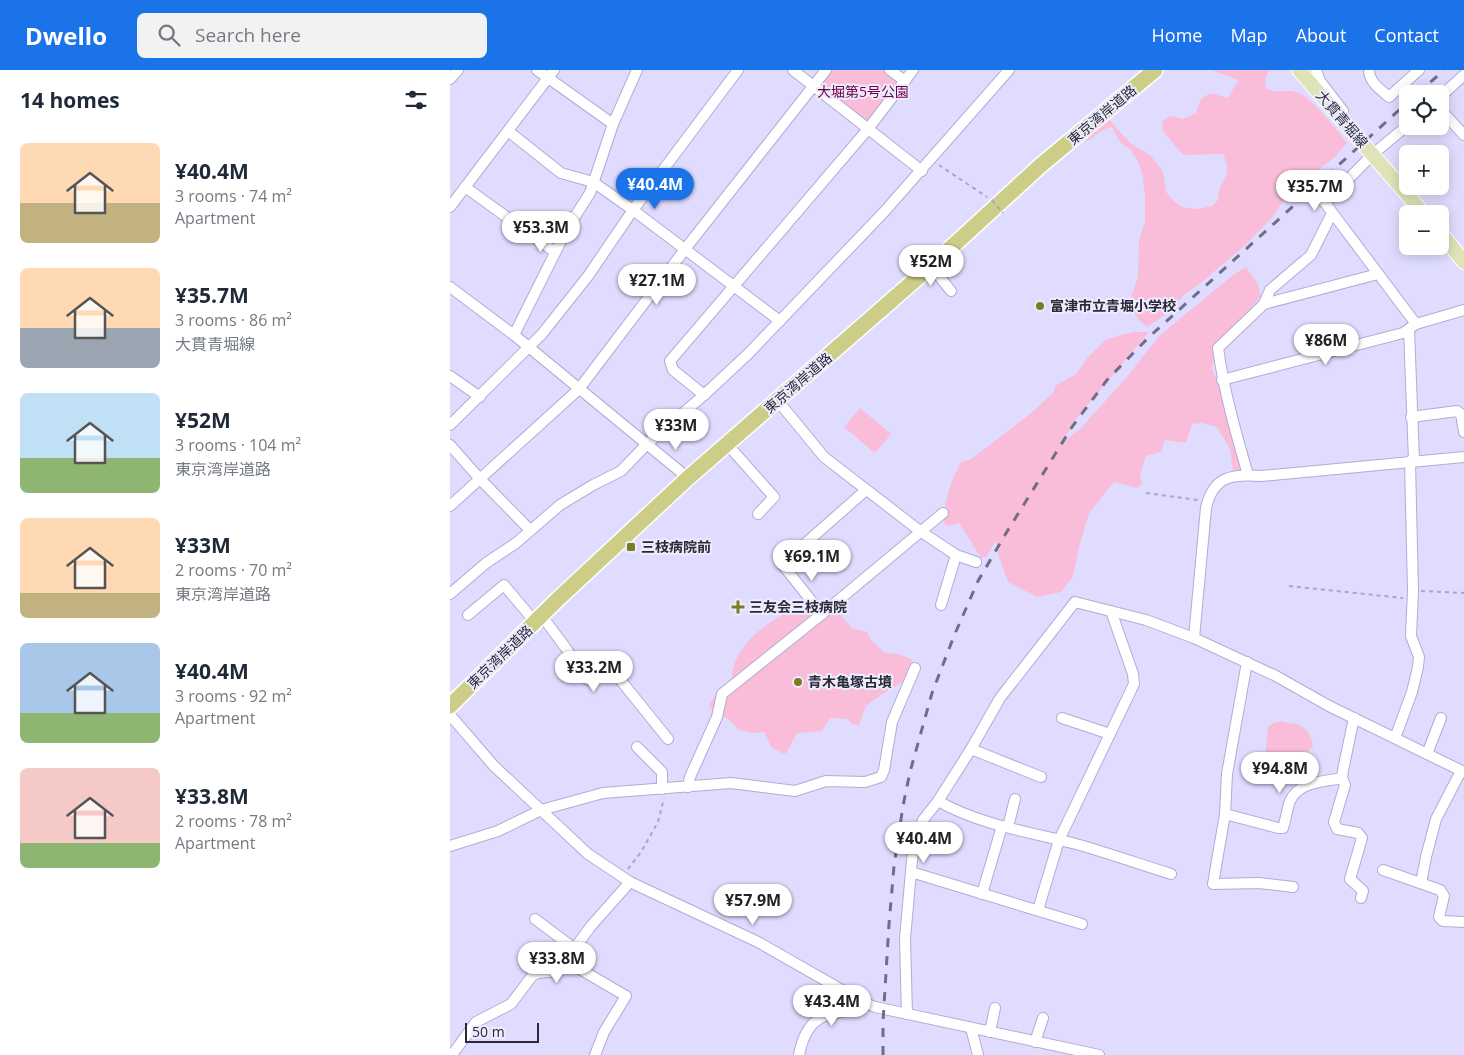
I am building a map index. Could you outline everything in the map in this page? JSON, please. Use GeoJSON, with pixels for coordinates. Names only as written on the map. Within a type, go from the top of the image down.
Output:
{"type":"FeatureCollection","features":[{"type":"Feature","properties":{"kind":"highway","name":"東京湾岸道路"},"geometry":{"type":"LineString","coordinates":[[450,706],[688,478],[931,266],[1040,166],[1156,70]]}},
{"type":"Feature","properties":{"kind":"main road","name":"大貫青堀線"},"geometry":{"type":"LineString","coordinates":[[1299,70],[1416,205]]}},
{"type":"Feature","properties":{"kind":"main road"},"geometry":{"type":"LineString","coordinates":[[1449,243],[1464,262]]}},
{"type":"Feature","properties":{"kind":"street"},"geometry":{"type":"LineString","coordinates":[[450,79],[458,70]]}},
{"type":"Feature","properties":{"kind":"street"},"geometry":{"type":"LineString","coordinates":[[537,70],[613,124]]}},
{"type":"Feature","properties":{"kind":"street"},"geometry":{"type":"LineString","coordinates":[[450,207],[554,70]]}},
{"type":"Feature","properties":{"kind":"street"},"geometry":{"type":"LineString","coordinates":[[514,335],[566,229],[590,194],[613,124],[637,70]]}},
{"type":"Feature","properties":{"kind":"street"},"geometry":{"type":"LineString","coordinates":[[793,70],[922,171]]}},
{"type":"Feature","properties":{"kind":"street"},"geometry":{"type":"LineString","coordinates":[[450,506],[579,389],[685,249],[826,70]]}},
{"type":"Feature","properties":{"kind":"street"},"geometry":{"type":"LineString","coordinates":[[890,70],[905,81]]}},
{"type":"Feature","properties":{"kind":"street"},"geometry":{"type":"LineString","coordinates":[[704,395],[673,370],[670,361],[868,129],[913,70]]}},
{"type":"Feature","properties":{"kind":"street"},"geometry":{"type":"LineString","coordinates":[[450,594],[486,563],[516,543],[560,505],[621,470],[647,444],[748,354],[922,171],[1009,70]]}},
{"type":"Feature","properties":{"kind":"street"},"geometry":{"type":"LineString","coordinates":[[1316,70],[1320,81],[1361,134],[1362,142]]}},
{"type":"Feature","properties":{"kind":"street"},"geometry":{"type":"LineString","coordinates":[[1369,70],[1368,73],[1373,83],[1389,97],[1419,70]]}},
{"type":"Feature","properties":{"kind":"street"},"geometry":{"type":"LineString","coordinates":[[450,425],[529,348],[588,276],[633,210],[734,72]]}},
{"type":"Feature","properties":{"kind":"street"},"geometry":{"type":"LineString","coordinates":[[1449,89],[1464,75]]}},
{"type":"Feature","properties":{"kind":"street"},"geometry":{"type":"LineString","coordinates":[[1449,118],[1464,134]]}},
{"type":"Feature","properties":{"kind":"street"},"geometry":{"type":"LineString","coordinates":[[508,131],[561,173],[593,182],[780,321]]}},
{"type":"Feature","properties":{"kind":"street"},"geometry":{"type":"LineString","coordinates":[[1395,738],[1412,692],[1419,657],[1411,636],[1413,595],[1411,417],[1413,326],[1378,274],[1325,203],[1373,154],[1399,132]]}},
{"type":"Feature","properties":{"kind":"street"},"geometry":{"type":"LineString","coordinates":[[465,187],[555,252]]}},
{"type":"Feature","properties":{"kind":"street"},"geometry":{"type":"LineString","coordinates":[[1248,475],[1230,416],[1222,380],[1218,348],[1264,304],[1270,290],[1311,255],[1332,213]]}},
{"type":"Feature","properties":{"kind":"street"},"geometry":{"type":"LineString","coordinates":[[931,266],[951,291]]}},
{"type":"Feature","properties":{"kind":"street"},"geometry":{"type":"LineString","coordinates":[[1264,304],[1378,274]]}},
{"type":"Feature","properties":{"kind":"street"},"geometry":{"type":"LineString","coordinates":[[450,287],[514,335],[688,478]]}},
{"type":"Feature","properties":{"kind":"street"},"geometry":{"type":"LineString","coordinates":[[1222,380],[1403,333],[1413,326],[1464,310]]}},
{"type":"Feature","properties":{"kind":"street"},"geometry":{"type":"LineString","coordinates":[[450,376],[480,397]]}},
{"type":"Feature","properties":{"kind":"street"},"geometry":{"type":"LineString","coordinates":[[778,401],[824,457],[920,531],[956,555],[976,562]]}},
{"type":"Feature","properties":{"kind":"street"},"geometry":{"type":"LineString","coordinates":[[1411,417],[1457,411],[1461,414],[1464,432]]}},
{"type":"Feature","properties":{"kind":"street"},"geometry":{"type":"LineString","coordinates":[[727,444],[774,497],[758,514]]}},
{"type":"Feature","properties":{"kind":"street"},"geometry":{"type":"LineString","coordinates":[[450,445],[530,530]]}},
{"type":"Feature","properties":{"kind":"street"},"geometry":{"type":"LineString","coordinates":[[1194,638],[1208,501],[1217,484],[1224,478],[1464,457]]}},
{"type":"Feature","properties":{"kind":"street"},"geometry":{"type":"LineString","coordinates":[[822,614],[782,564],[866,490]]}},
{"type":"Feature","properties":{"kind":"street"},"geometry":{"type":"LineString","coordinates":[[688,787],[690,777],[717,717],[722,694],[943,513]]}},
{"type":"Feature","properties":{"kind":"street"},"geometry":{"type":"LineString","coordinates":[[941,605],[956,555]]}},
{"type":"Feature","properties":{"kind":"street"},"geometry":{"type":"LineString","coordinates":[[468,615],[504,585],[565,647],[588,680],[592,681],[610,667],[668,739]]}},
{"type":"Feature","properties":{"kind":"street"},"geometry":{"type":"LineString","coordinates":[[907,1014],[905,938],[916,838],[924,820],[972,749],[1000,698],[1075,602],[1146,620],[1194,638],[1276,676],[1329,706],[1462,772],[1436,819],[1421,884]]}},
{"type":"Feature","properties":{"kind":"street"},"geometry":{"type":"LineString","coordinates":[[1038,910],[1059,840],[1134,684],[1133,674],[1111,611]]}},
{"type":"Feature","properties":{"kind":"street"},"geometry":{"type":"LineString","coordinates":[[1247,662],[1227,774],[1225,814],[1213,884],[1259,884],[1293,887]]}},
{"type":"Feature","properties":{"kind":"street"},"geometry":{"type":"LineString","coordinates":[[450,846],[498,831],[541,810],[603,793],[731,783],[795,791],[826,781],[865,782],[881,777],[884,770],[892,722],[915,668]]}},
{"type":"Feature","properties":{"kind":"street"},"geometry":{"type":"LineString","coordinates":[[450,714],[494,766],[588,854],[626,879],[758,942],[863,1002],[883,1010],[1099,1055]]}},
{"type":"Feature","properties":{"kind":"street"},"geometry":{"type":"LineString","coordinates":[[1062,718],[1110,734]]}},
{"type":"Feature","properties":{"kind":"street"},"geometry":{"type":"LineString","coordinates":[[1354,718],[1342,770],[1342,778],[1345,785],[1334,822],[1337,829],[1358,833],[1362,838],[1350,879],[1362,891],[1361,898]]}},
{"type":"Feature","properties":{"kind":"street"},"geometry":{"type":"LineString","coordinates":[[1427,754],[1441,718]]}},
{"type":"Feature","properties":{"kind":"street"},"geometry":{"type":"LineString","coordinates":[[637,747],[662,772],[664,789]]}},
{"type":"Feature","properties":{"kind":"street"},"geometry":{"type":"LineString","coordinates":[[972,749],[1041,777]]}},
{"type":"Feature","properties":{"kind":"street"},"geometry":{"type":"LineString","coordinates":[[1225,814],[1283,828],[1290,801],[1303,786],[1342,778]]}},
{"type":"Feature","properties":{"kind":"street"},"geometry":{"type":"LineString","coordinates":[[982,894],[1015,799]]}},
{"type":"Feature","properties":{"kind":"street"},"geometry":{"type":"LineString","coordinates":[[938,801],[955,811],[1005,827],[1104,852],[1171,874]]}},
{"type":"Feature","properties":{"kind":"street"},"geometry":{"type":"LineString","coordinates":[[1383,870],[1440,890],[1444,896],[1439,917],[1443,921],[1464,922]]}},
{"type":"Feature","properties":{"kind":"street"},"geometry":{"type":"LineString","coordinates":[[911,872],[1082,924]]}},
{"type":"Feature","properties":{"kind":"street"},"geometry":{"type":"LineString","coordinates":[[452,1055],[476,1022],[511,1004],[532,976],[538,973],[558,971],[626,879]]}},
{"type":"Feature","properties":{"kind":"street"},"geometry":{"type":"LineString","coordinates":[[534,919],[575,949]]}},
{"type":"Feature","properties":{"kind":"street"},"geometry":{"type":"LineString","coordinates":[[566,961],[626,996],[604,1032],[595,1055]]}},
{"type":"Feature","properties":{"kind":"street"},"geometry":{"type":"LineString","coordinates":[[799,1055],[806,1033],[816,1022],[823,1017],[846,1011],[863,1002]]}},
{"type":"Feature","properties":{"kind":"street"},"geometry":{"type":"LineString","coordinates":[[990,1032],[996,1008]]}},
{"type":"Feature","properties":{"kind":"street"},"geometry":{"type":"LineString","coordinates":[[1035,1042],[1043,1018]]}},
{"type":"Feature","properties":{"kind":"street"},"geometry":{"type":"LineString","coordinates":[[971,1028],[978,1055]]}},
{"type":"Feature","properties":{"kind":"path"},"geometry":{"type":"LineString","coordinates":[[935,162],[992,200],[1003,213]]}},
{"type":"Feature","properties":{"kind":"path"},"geometry":{"type":"LineString","coordinates":[[1146,493],[1208,501]]}},
{"type":"Feature","properties":{"kind":"path"},"geometry":{"type":"LineString","coordinates":[[1289,586],[1413,595],[1464,593]]}},
{"type":"Feature","properties":{"kind":"path"},"geometry":{"type":"LineString","coordinates":[[626,879],[658,822],[664,789]]}},
{"type":"Feature","properties":{"kind":"green space","name":"大堀第5号公園"},"geometry":{"type":"Polygon","coordinates":[[[832,70],[884,70],[897,79],[897,83],[869,120],[863,120],[824,89],[822,83],[832,70]]]}},
{"type":"Feature","properties":{"kind":"green space"},"geometry":{"type":"Polygon","coordinates":[[[1212,70],[1269,70],[1265,79],[1266,89],[1297,92],[1306,97],[1325,116],[1347,143],[1335,157],[1301,187],[1285,198],[1273,217],[1243,247],[1184,295],[1166,314],[1147,327],[1138,319],[1131,306],[1132,294],[1138,277],[1139,241],[1145,221],[1145,195],[1142,172],[1131,150],[1120,142],[1112,127],[1103,130],[1089,140],[1080,142],[1105,115],[1130,143],[1150,155],[1163,171],[1166,192],[1174,201],[1182,207],[1198,209],[1212,206],[1218,200],[1219,192],[1227,174],[1223,154],[1183,155],[1163,131],[1162,121],[1170,116],[1183,119],[1196,113],[1201,99],[1210,93],[1228,98],[1238,80],[1212,70]]]}},
{"type":"Feature","properties":{"kind":"green space"},"geometry":{"type":"Polygon","coordinates":[[[1246,267],[1258,284],[1261,296],[1243,317],[1226,332],[1216,349],[1212,368],[1223,398],[1228,424],[1245,468],[1239,473],[1233,471],[1230,449],[1217,427],[1202,423],[1192,424],[1186,443],[1165,440],[1161,452],[1146,456],[1140,475],[1142,483],[1137,488],[1114,482],[1089,513],[1073,577],[1061,592],[1037,597],[1008,582],[999,557],[996,541],[987,556],[981,558],[959,523],[949,526],[944,524],[948,492],[961,462],[970,460],[1030,414],[1054,392],[1055,386],[1076,374],[1089,356],[1107,339],[1133,332],[1149,332],[1075,420],[1063,442],[1079,430],[1126,378],[1159,336],[1233,275],[1246,267]]]}},
{"type":"Feature","properties":{"kind":"green space"},"geometry":{"type":"Polygon","coordinates":[[[860,408],[891,434],[875,453],[844,427],[860,408]]]}},
{"type":"Feature","properties":{"kind":"green space"},"geometry":{"type":"Polygon","coordinates":[[[815,603],[828,605],[837,611],[852,628],[867,632],[871,640],[885,653],[898,654],[911,659],[917,667],[910,678],[866,706],[859,725],[852,724],[847,719],[830,718],[822,731],[797,733],[784,754],[771,747],[764,732],[752,733],[739,730],[728,719],[713,712],[709,704],[732,678],[738,655],[754,635],[786,613],[801,606],[815,603]]]}},
{"type":"Feature","properties":{"kind":"green space"},"geometry":{"type":"Polygon","coordinates":[[[1283,721],[1299,725],[1310,735],[1313,746],[1307,753],[1305,761],[1314,772],[1313,781],[1307,782],[1290,768],[1269,764],[1265,760],[1268,727],[1273,723],[1283,721]]]}},
{"type":"Feature","properties":{"kind":"railway"},"geometry":{"type":"LineString","coordinates":[[1427,85],[1444,70]]}},
{"type":"Feature","properties":{"kind":"railway"},"geometry":{"type":"LineString","coordinates":[[883,1055],[883,1022],[889,924],[894,866],[903,806],[910,772],[932,693],[978,581],[1072,427],[1107,380],[1148,338],[1399,110]]}},
{"type":"Feature","properties":{"kind":"place","name":"富津市立青堀小学校"},"geometry":{"type":"Point","coordinates":[1040,306]}},
{"type":"Feature","properties":{"kind":"place","name":"三枝病院前"},"geometry":{"type":"Point","coordinates":[631,547]}},
{"type":"Feature","properties":{"kind":"place","name":"三友会三枝病院"},"geometry":{"type":"Point","coordinates":[738,607]}},
{"type":"Feature","properties":{"kind":"place","name":"青木亀塚古墳"},"geometry":{"type":"Point","coordinates":[798,682]}}]}
